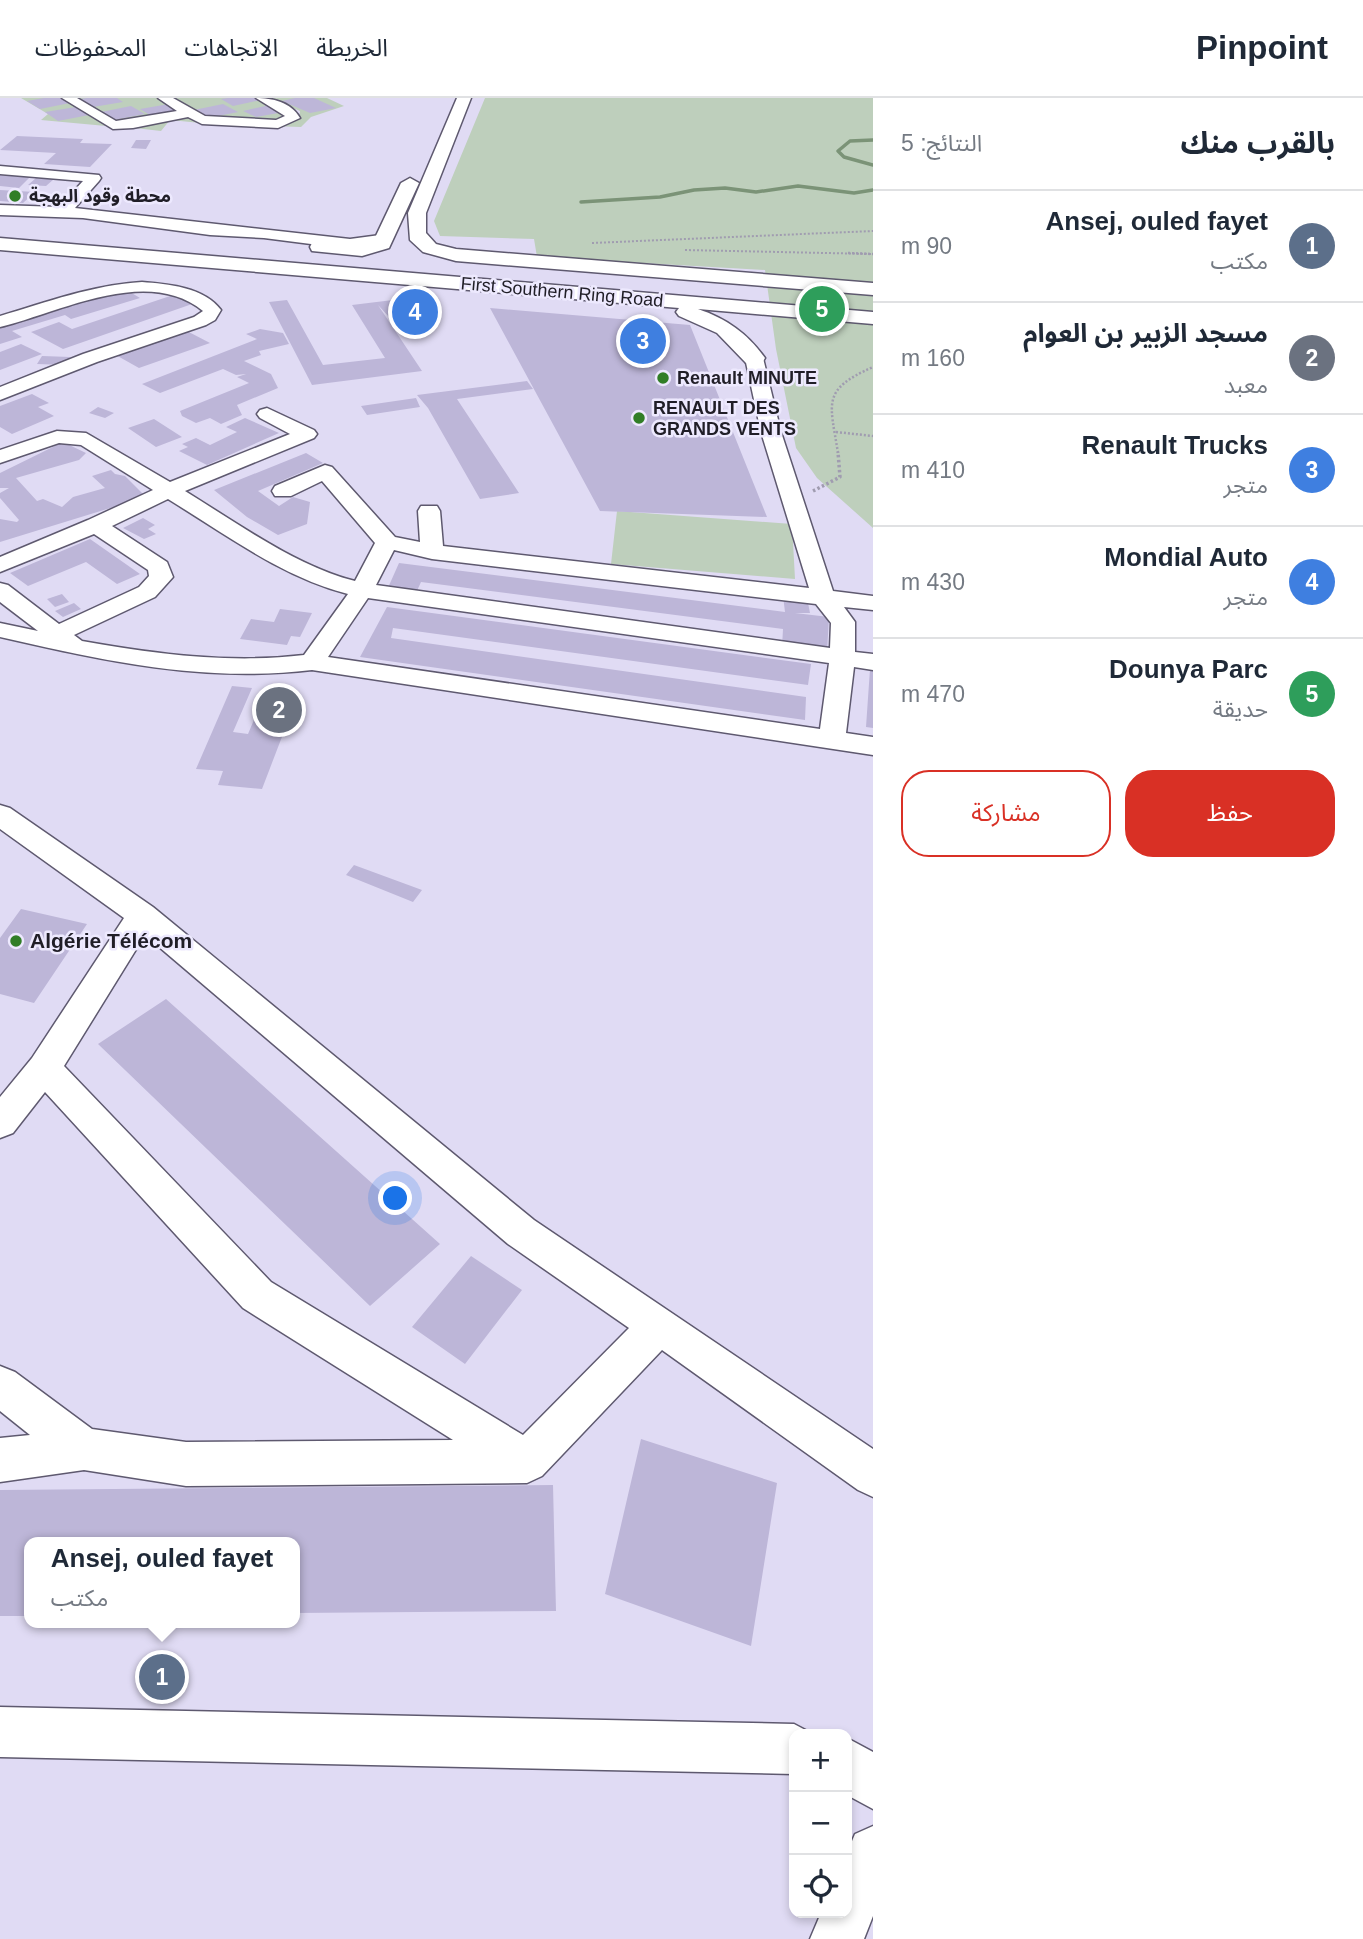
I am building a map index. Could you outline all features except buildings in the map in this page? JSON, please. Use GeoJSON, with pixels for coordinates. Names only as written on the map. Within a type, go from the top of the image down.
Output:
{"type":"FeatureCollection","features":[{"type":"Feature","properties":{"kind":"highway"},"geometry":{"type":"LineString","coordinates":[[448,98],[429,160],[415,226],[419,242],[436,251],[873,289]]}},
{"type":"Feature","properties":{"kind":"highway"},"geometry":{"type":"LineString","coordinates":[[207,247],[273,243],[362,250],[379,246],[464,98]]}},
{"type":"Feature","properties":{"kind":"highway","name":"First Southern Ring Road"},"geometry":{"type":"LineString","coordinates":[[0,229],[873,300]]}},
{"type":"Feature","properties":{"kind":"highway","name":"First Southern Ring Road"},"geometry":{"type":"LineString","coordinates":[[0,244],[873,318]]}},
{"type":"Feature","properties":{"kind":"highway"},"geometry":{"type":"LineString","coordinates":[[299,270],[687,312],[731,331],[741,339],[754,358]]}},
{"type":"Feature","properties":{"kind":"highway"},"geometry":{"type":"LineString","coordinates":[[754,358],[756,347],[770,333],[798,322],[873,324]]}},
{"type":"Feature","properties":{"kind":"street"},"geometry":{"type":"LineString","coordinates":[[68,98],[113,125],[133,124],[189,113]]}},
{"type":"Feature","properties":{"kind":"street"},"geometry":{"type":"LineString","coordinates":[[164,98],[209,121],[278,124],[293,118],[290,112],[262,98]]}},
{"type":"Feature","properties":{"kind":"street"},"geometry":{"type":"LineString","coordinates":[[0,170],[94,178],[67,208],[0,210]]}},
{"type":"Feature","properties":{"kind":"street"},"geometry":{"type":"LineString","coordinates":[[0,198],[350,244],[369,243],[385,238]]}},
{"type":"Feature","properties":{"kind":"street"},"geometry":{"type":"LineString","coordinates":[[0,322],[100,292],[141,286],[179,292],[208,304],[212,310],[209,316],[200,321],[90,358],[0,394]]}},
{"type":"Feature","properties":{"kind":"street"},"geometry":{"type":"LineString","coordinates":[[754,358],[771,432],[824,598],[842,622],[842,657],[832,741]]}},
{"type":"Feature","properties":{"kind":"street"},"geometry":{"type":"LineString","coordinates":[[0,565],[96,525],[169,490],[307,434],[267,414]]}},
{"type":"Feature","properties":{"kind":"street"},"geometry":{"type":"LineString","coordinates":[[0,457],[47,439],[78,437],[93,442],[251,541],[322,580],[362,590],[873,662]]}},
{"type":"Feature","properties":{"kind":"street"},"geometry":{"type":"LineString","coordinates":[[283,491],[324,471],[387,542],[432,552],[873,603]]}},
{"type":"Feature","properties":{"kind":"street"},"geometry":{"type":"LineString","coordinates":[[429,511],[432,552]]}},
{"type":"Feature","properties":{"kind":"street"},"geometry":{"type":"LineString","coordinates":[[65,640],[147,592],[161,577],[159,567],[96,525]]}},
{"type":"Feature","properties":{"kind":"street"},"geometry":{"type":"LineString","coordinates":[[312,662],[362,590],[387,542]]}},
{"type":"Feature","properties":{"kind":"street"},"geometry":{"type":"LineString","coordinates":[[0,590],[65,640]]}},
{"type":"Feature","properties":{"kind":"street"},"geometry":{"type":"LineString","coordinates":[[0,630],[65,640],[155,662],[270,667],[312,662],[873,746]]}},
{"type":"Feature","properties":{"kind":"street"},"geometry":{"type":"LineString","coordinates":[[0,816],[142,915],[521,1232],[873,1475]]}},
{"type":"Feature","properties":{"kind":"street"},"geometry":{"type":"LineString","coordinates":[[0,1124],[44,1068],[142,915]]}},
{"type":"Feature","properties":{"kind":"street"},"geometry":{"type":"LineString","coordinates":[[44,1068],[257,1295],[527,1461]]}},
{"type":"Feature","properties":{"kind":"street"},"geometry":{"type":"LineString","coordinates":[[0,1460],[84,1449],[186,1464],[527,1461],[659,1325]]}},
{"type":"Feature","properties":{"kind":"street"},"geometry":{"type":"LineString","coordinates":[[0,1386],[84,1449]]}},
{"type":"Feature","properties":{"kind":"street"},"geometry":{"type":"LineString","coordinates":[[0,1732],[789,1749]]}},
{"type":"Feature","properties":{"kind":"street"},"geometry":{"type":"LineString","coordinates":[[852,1767],[873,1784]]}},
{"type":"Feature","properties":{"kind":"street"},"geometry":{"type":"LineString","coordinates":[[837,1939],[873,1852]]}},
{"type":"Feature","properties":{"kind":"path"},"geometry":{"type":"LineString","coordinates":[[583,245],[606,241],[873,231]]}},
{"type":"Feature","properties":{"kind":"path"},"geometry":{"type":"LineString","coordinates":[[677,250],[873,254]]}},
{"type":"Feature","properties":{"kind":"path"},"geometry":{"type":"LineString","coordinates":[[791,492],[821,489],[839,477],[841,462],[832,406],[834,391],[840,383],[873,368]]}},
{"type":"Feature","properties":{"kind":"path"},"geometry":{"type":"LineString","coordinates":[[836,432],[873,436]]}},
{"type":"Feature","properties":{"kind":"green space"},"geometry":{"type":"Polygon","coordinates":[[[21,98],[62,98],[106,126],[41,120],[48,114],[21,98]]]}},
{"type":"Feature","properties":{"kind":"green space"},"geometry":{"type":"Polygon","coordinates":[[[74,98],[159,98],[185,112],[114,123],[74,98]]]}},
{"type":"Feature","properties":{"kind":"green space"},"geometry":{"type":"Polygon","coordinates":[[[172,98],[257,98],[288,115],[280,121],[209,119],[172,98]]]}},
{"type":"Feature","properties":{"kind":"green space"},"geometry":{"type":"Polygon","coordinates":[[[270,98],[327,98],[344,106],[311,117],[301,127],[170,120],[161,131],[126,127],[185,116],[285,124],[299,119],[300,111],[270,98]]]}},
{"type":"Feature","properties":{"kind":"green space"},"geometry":{"type":"Polygon","coordinates":[[[485,98],[873,98],[873,528],[817,478],[796,448],[776,349],[765,270],[537,257],[534,239],[440,236],[434,221],[485,98]]]}},
{"type":"Feature","properties":{"kind":"green space"},"geometry":{"type":"Polygon","coordinates":[[[617,511],[792,524],[795,579],[611,564],[617,511]]]}},
{"type":"Feature","properties":{"kind":"waterway"},"geometry":{"type":"LineString","coordinates":[[873,140],[850,141],[838,151],[844,157],[873,165]]}},
{"type":"Feature","properties":{"kind":"waterway"},"geometry":{"type":"LineString","coordinates":[[581,202],[660,197],[694,190],[725,188],[756,192],[798,186],[854,193],[873,190]]}},
{"type":"Feature","properties":{"kind":"place","name":"محطة وقود البهجة"},"geometry":{"type":"Point","coordinates":[15,196]}},
{"type":"Feature","properties":{"kind":"place","name":"Dounya Parc"},"geometry":{"type":"Point","coordinates":[822,309]}},
{"type":"Feature","properties":{"kind":"place","name":"Mondial Auto"},"geometry":{"type":"Point","coordinates":[415,312]}},
{"type":"Feature","properties":{"kind":"place","name":"Renault Trucks"},"geometry":{"type":"Point","coordinates":[643,341]}},
{"type":"Feature","properties":{"kind":"place","name":"Renault MINUTE"},"geometry":{"type":"Point","coordinates":[663,378]}},
{"type":"Feature","properties":{"kind":"place","name":"RENAULT DES GRANDS VENTS"},"geometry":{"type":"Point","coordinates":[639,418]}},
{"type":"Feature","properties":{"kind":"place","name":"مسجد الزبير بن العوام"},"geometry":{"type":"Point","coordinates":[279,710]}},
{"type":"Feature","properties":{"kind":"place","name":"Algérie Télécom"},"geometry":{"type":"Point","coordinates":[16,941]}},
{"type":"Feature","properties":{"kind":"place","name":"Ansej, ouled fayet"},"geometry":{"type":"Point","coordinates":[162,1677]}}]}
